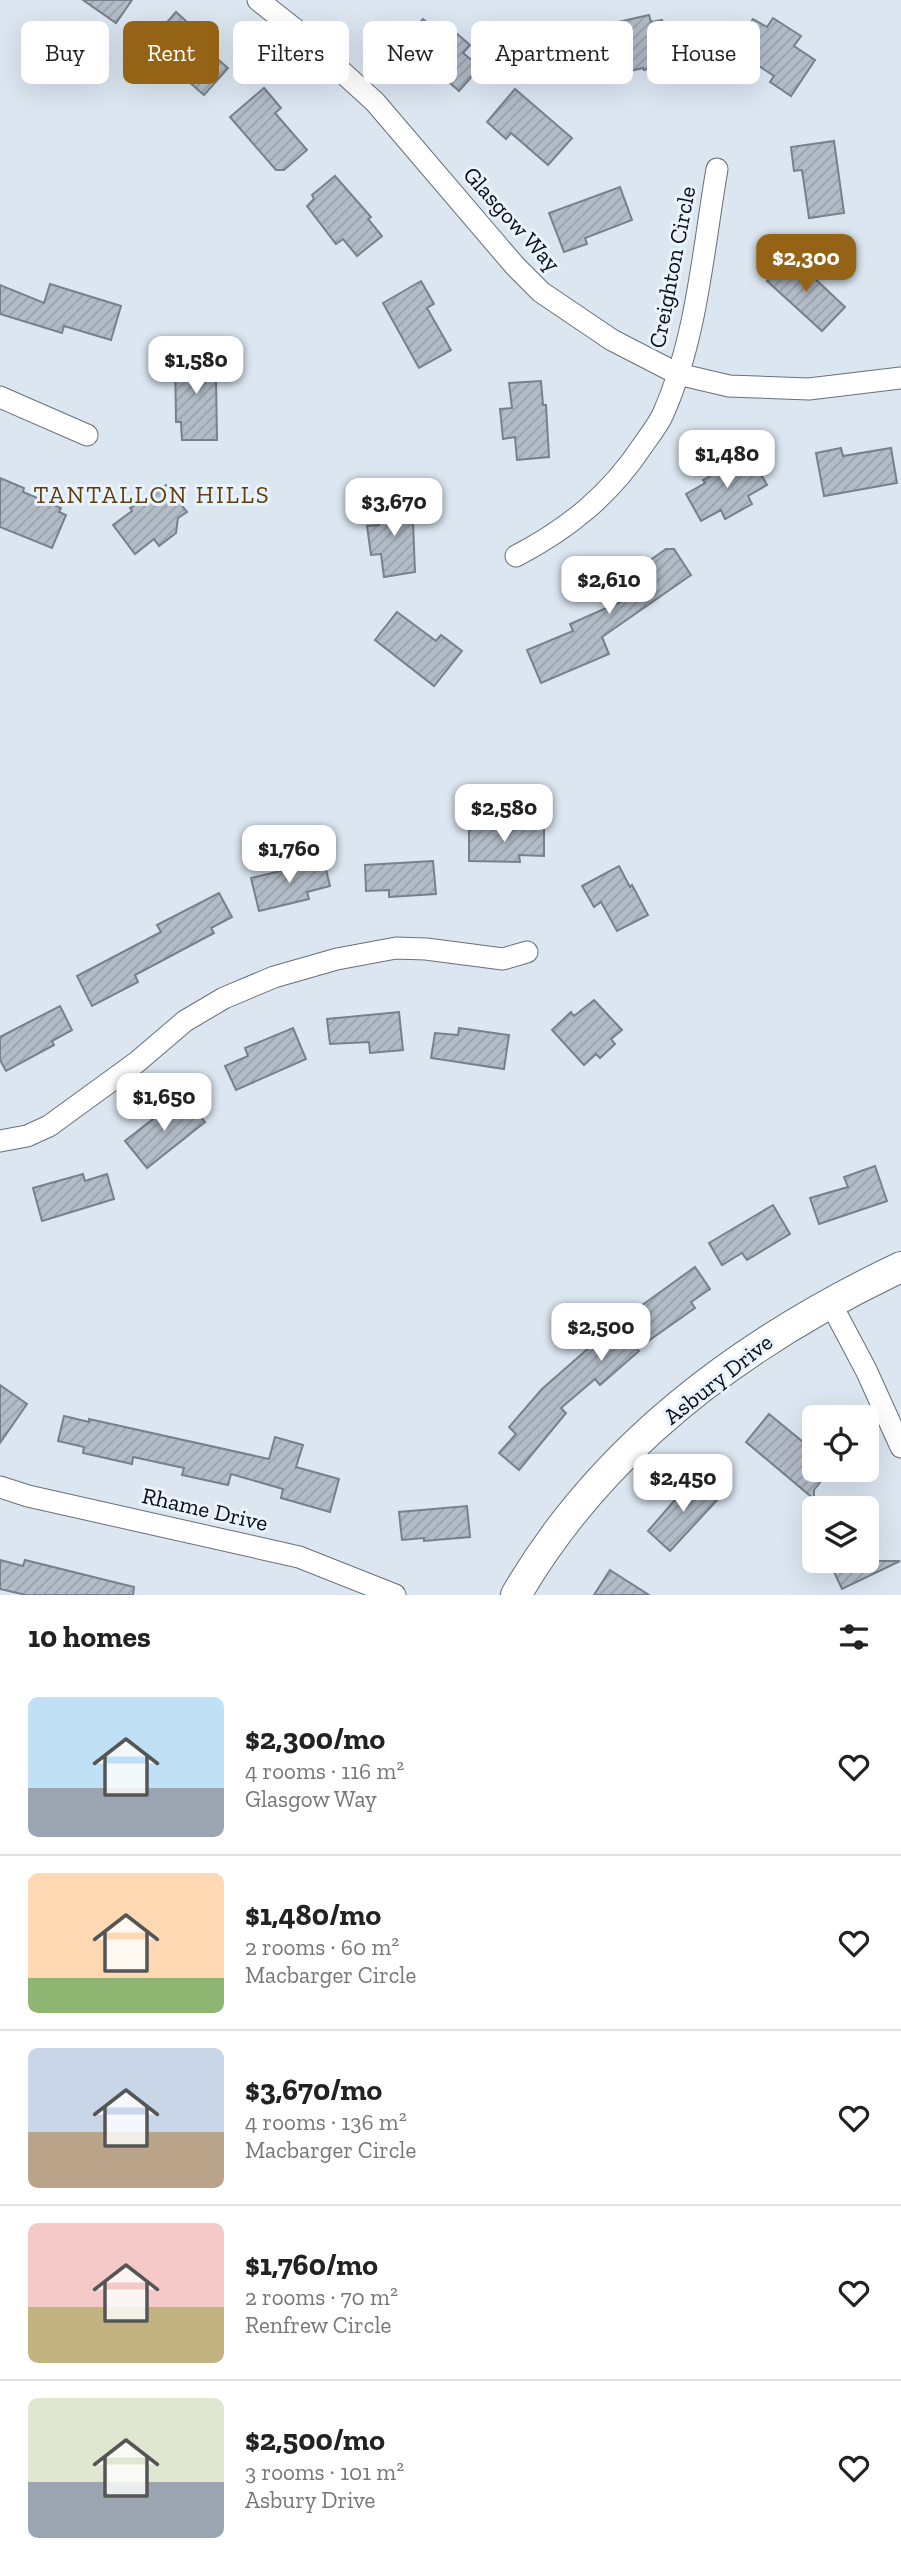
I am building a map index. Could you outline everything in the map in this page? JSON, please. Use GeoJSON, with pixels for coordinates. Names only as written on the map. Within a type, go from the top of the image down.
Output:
{"type":"FeatureCollection","features":[{"type":"Feature","properties":{"kind":"street","name":"Glasgow Way"},"geometry":{"type":"LineString","coordinates":[[258,0],[314,46],[375,102],[515,266],[541,292],[612,340],[678,374],[729,386],[770,390],[808,389],[901,379]]}},
{"type":"Feature","properties":{"kind":"street","name":"Creighton Circle"},"geometry":{"type":"LineString","coordinates":[[516,556],[570,525],[596,503],[617,481],[662,416],[678,374],[693,310],[717,169]]}},
{"type":"Feature","properties":{"kind":"street"},"geometry":{"type":"LineString","coordinates":[[0,397],[87,435]]}},
{"type":"Feature","properties":{"kind":"street"},"geometry":{"type":"LineString","coordinates":[[0,1141],[27,1136],[49,1126],[137,1062],[185,1021],[224,998],[274,977],[347,957],[396,948],[503,959],[527,952]]}},
{"type":"Feature","properties":{"kind":"street","name":"Asbury Drive"},"geometry":{"type":"LineString","coordinates":[[516,1595],[560,1525],[613,1467],[673,1411],[732,1363],[783,1329],[901,1267]]}},
{"type":"Feature","properties":{"kind":"street"},"geometry":{"type":"LineString","coordinates":[[830,1303],[866,1370],[901,1447]]}},
{"type":"Feature","properties":{"kind":"street","name":"Rhame Drive"},"geometry":{"type":"LineString","coordinates":[[0,1487],[28,1496],[299,1557],[395,1595]]}},
{"type":"Feature","properties":{"kind":"building"},"geometry":{"type":"Polygon","coordinates":[[[83,0],[132,0],[116,23],[83,0]]]}},
{"type":"Feature","properties":{"kind":"building"},"geometry":{"type":"Polygon","coordinates":[[[176,12],[186,21],[168,21],[176,12]]]}},
{"type":"Feature","properties":{"kind":"building"},"geometry":{"type":"Polygon","coordinates":[[[649,15],[647,69],[633,70],[633,21],[622,21],[649,15]]]}},
{"type":"Feature","properties":{"kind":"building"},"geometry":{"type":"Polygon","coordinates":[[[773,18],[801,36],[794,46],[815,60],[791,96],[770,82],[774,76],[760,67],[760,23],[767,27],[773,18]]]}},
{"type":"Feature","properties":{"kind":"building"},"geometry":{"type":"Polygon","coordinates":[[[457,34],[470,45],[463,53],[471,60],[471,77],[459,91],[451,84],[457,84],[457,34]]]}},
{"type":"Feature","properties":{"kind":"building"},"geometry":{"type":"Polygon","coordinates":[[[219,60],[228,68],[219,78],[219,60]]]}},
{"type":"Feature","properties":{"kind":"building"},"geometry":{"type":"Polygon","coordinates":[[[191,84],[214,84],[204,95],[191,84]]]}},
{"type":"Feature","properties":{"kind":"building"},"geometry":{"type":"Polygon","coordinates":[[[264,88],[281,108],[275,113],[307,150],[284,170],[276,170],[230,117],[264,88]]]}},
{"type":"Feature","properties":{"kind":"building"},"geometry":{"type":"Polygon","coordinates":[[[515,89],[572,138],[548,165],[511,133],[506,139],[487,122],[515,89]]]}},
{"type":"Feature","properties":{"kind":"building"},"geometry":{"type":"Polygon","coordinates":[[[834,141],[844,213],[809,218],[802,170],[794,171],[791,147],[834,141]]]}},
{"type":"Feature","properties":{"kind":"building"},"geometry":{"type":"Polygon","coordinates":[[[335,176],[371,217],[368,219],[382,236],[357,256],[343,239],[336,244],[307,206],[314,199],[312,195],[335,176]]]}},
{"type":"Feature","properties":{"kind":"building"},"geometry":{"type":"Polygon","coordinates":[[[620,187],[632,220],[585,238],[587,244],[564,252],[549,213],[620,187]]]}},
{"type":"Feature","properties":{"kind":"building"},"geometry":{"type":"Polygon","coordinates":[[[791,256],[845,307],[822,331],[767,281],[791,256]]]}},
{"type":"Feature","properties":{"kind":"building"},"geometry":{"type":"Polygon","coordinates":[[[421,281],[434,304],[427,308],[451,350],[419,368],[383,303],[421,281]]]}},
{"type":"Feature","properties":{"kind":"building"},"geometry":{"type":"Polygon","coordinates":[[[50,284],[121,306],[111,340],[64,326],[62,333],[0,314],[0,285],[44,303],[50,284]]]}},
{"type":"Feature","properties":{"kind":"building"},"geometry":{"type":"Polygon","coordinates":[[[210,351],[210,379],[216,378],[217,440],[182,440],[181,422],[176,422],[175,352],[210,351]]]}},
{"type":"Feature","properties":{"kind":"building"},"geometry":{"type":"Polygon","coordinates":[[[541,381],[543,405],[546,405],[549,457],[517,460],[515,437],[503,439],[500,409],[512,408],[509,383],[541,381]]]}},
{"type":"Feature","properties":{"kind":"building"},"geometry":{"type":"Polygon","coordinates":[[[841,448],[843,456],[891,448],[897,483],[824,496],[816,453],[841,448]]]}},
{"type":"Feature","properties":{"kind":"building"},"geometry":{"type":"Polygon","coordinates":[[[751,457],[767,485],[748,496],[752,504],[725,519],[721,510],[701,521],[686,494],[705,483],[703,480],[751,457]]]}},
{"type":"Feature","properties":{"kind":"building"},"geometry":{"type":"Polygon","coordinates":[[[0,478],[24,488],[23,492],[61,508],[59,512],[66,515],[52,548],[0,527],[0,478]]]}},
{"type":"Feature","properties":{"kind":"building"},"geometry":{"type":"Polygon","coordinates":[[[166,485],[187,512],[178,518],[176,533],[159,546],[154,539],[135,554],[113,525],[132,511],[130,508],[166,485]]]}},
{"type":"Feature","properties":{"kind":"building"},"geometry":{"type":"Polygon","coordinates":[[[406,499],[410,522],[413,522],[415,572],[384,577],[381,554],[371,555],[367,526],[379,525],[376,503],[406,499]]]}},
{"type":"Feature","properties":{"kind":"building"},"geometry":{"type":"Polygon","coordinates":[[[666,549],[674,549],[691,575],[602,637],[609,654],[541,683],[527,650],[573,631],[570,624],[620,602],[605,581],[627,566],[632,573],[666,549]]]}},
{"type":"Feature","properties":{"kind":"building"},"geometry":{"type":"Polygon","coordinates":[[[397,612],[436,641],[441,635],[462,651],[434,686],[375,640],[397,612]]]}},
{"type":"Feature","properties":{"kind":"building"},"geometry":{"type":"Polygon","coordinates":[[[469,826],[544,829],[544,856],[519,855],[520,862],[469,861],[469,826]]]}},
{"type":"Feature","properties":{"kind":"building"},"geometry":{"type":"Polygon","coordinates":[[[324,861],[330,886],[307,892],[309,899],[259,911],[251,878],[324,861]]]}},
{"type":"Feature","properties":{"kind":"building"},"geometry":{"type":"Polygon","coordinates":[[[433,861],[436,894],[389,897],[389,890],[366,891],[365,865],[433,861]]]}},
{"type":"Feature","properties":{"kind":"building"},"geometry":{"type":"Polygon","coordinates":[[[619,866],[648,915],[617,931],[601,902],[594,907],[582,886],[619,866]]]}},
{"type":"Feature","properties":{"kind":"building"},"geometry":{"type":"Polygon","coordinates":[[[219,893],[232,917],[211,928],[214,933],[135,975],[138,982],[92,1006],[77,976],[161,932],[157,925],[219,893]]]}},
{"type":"Feature","properties":{"kind":"building"},"geometry":{"type":"Polygon","coordinates":[[[594,1000],[622,1030],[611,1039],[615,1044],[600,1058],[596,1054],[584,1065],[552,1030],[571,1012],[574,1016],[594,1000]]]}},
{"type":"Feature","properties":{"kind":"building"},"geometry":{"type":"Polygon","coordinates":[[[60,1006],[72,1030],[52,1041],[54,1045],[6,1071],[0,1060],[0,1037],[60,1006]]]}},
{"type":"Feature","properties":{"kind":"building"},"geometry":{"type":"Polygon","coordinates":[[[399,1012],[403,1050],[370,1053],[369,1042],[330,1044],[327,1019],[399,1012]]]}},
{"type":"Feature","properties":{"kind":"building"},"geometry":{"type":"Polygon","coordinates":[[[293,1028],[306,1059],[236,1090],[225,1066],[248,1056],[245,1048],[293,1028]]]}},
{"type":"Feature","properties":{"kind":"building"},"geometry":{"type":"Polygon","coordinates":[[[459,1028],[509,1035],[504,1069],[431,1058],[435,1033],[458,1035],[459,1028]]]}},
{"type":"Feature","properties":{"kind":"building"},"geometry":{"type":"Polygon","coordinates":[[[188,1101],[205,1122],[147,1168],[125,1141],[166,1109],[171,1115],[188,1101]]]}},
{"type":"Feature","properties":{"kind":"building"},"geometry":{"type":"Polygon","coordinates":[[[875,1166],[887,1201],[819,1224],[810,1198],[848,1187],[844,1177],[875,1166]]]}},
{"type":"Feature","properties":{"kind":"building"},"geometry":{"type":"Polygon","coordinates":[[[83,1174],[85,1181],[107,1174],[114,1199],[42,1221],[33,1188],[83,1174]]]}},
{"type":"Feature","properties":{"kind":"building"},"geometry":{"type":"Polygon","coordinates":[[[773,1205],[790,1234],[747,1260],[742,1253],[722,1265],[709,1243],[773,1205]]]}},
{"type":"Feature","properties":{"kind":"building"},"geometry":{"type":"Polygon","coordinates":[[[695,1267],[710,1289],[691,1302],[695,1308],[637,1349],[639,1351],[600,1385],[595,1379],[561,1408],[566,1413],[519,1470],[499,1453],[516,1434],[509,1427],[542,1389],[616,1324],[695,1267]]]}},
{"type":"Feature","properties":{"kind":"building"},"geometry":{"type":"Polygon","coordinates":[[[0,1385],[27,1404],[0,1443],[0,1385]]]}},
{"type":"Feature","properties":{"kind":"building"},"geometry":{"type":"Polygon","coordinates":[[[769,1414],[802,1441],[802,1482],[820,1482],[814,1490],[814,1496],[810,1496],[746,1442],[769,1414]]]}},
{"type":"Feature","properties":{"kind":"building"},"geometry":{"type":"Polygon","coordinates":[[[64,1416],[89,1422],[89,1419],[269,1459],[275,1437],[303,1445],[296,1467],[339,1479],[330,1512],[281,1498],[283,1489],[231,1474],[228,1485],[182,1475],[184,1468],[133,1457],[132,1464],[83,1453],[84,1447],[58,1441],[64,1416]]]}},
{"type":"Feature","properties":{"kind":"building"},"geometry":{"type":"Polygon","coordinates":[[[694,1478],[718,1499],[670,1551],[648,1531],[694,1478]]]}},
{"type":"Feature","properties":{"kind":"building"},"geometry":{"type":"Polygon","coordinates":[[[467,1506],[470,1537],[402,1540],[399,1512],[467,1506]]]}},
{"type":"Feature","properties":{"kind":"building"},"geometry":{"type":"Polygon","coordinates":[[[0,1560],[23,1566],[25,1560],[134,1587],[133,1595],[26,1595],[0,1589],[0,1560]]]}},
{"type":"Feature","properties":{"kind":"building"},"geometry":{"type":"Polygon","coordinates":[[[879,1561],[900,1561],[879,1571],[879,1561]]]}},
{"type":"Feature","properties":{"kind":"building"},"geometry":{"type":"Polygon","coordinates":[[[610,1570],[649,1595],[594,1595],[610,1570]]]}},
{"type":"Feature","properties":{"kind":"building"},"geometry":{"type":"Polygon","coordinates":[[[835,1573],[875,1573],[842,1589],[835,1573]]]}},
{"type":"Feature","properties":{"kind":"district","name":"TANTALLON HILLS"},"geometry":{"type":"Point","coordinates":[152,494]}}]}
